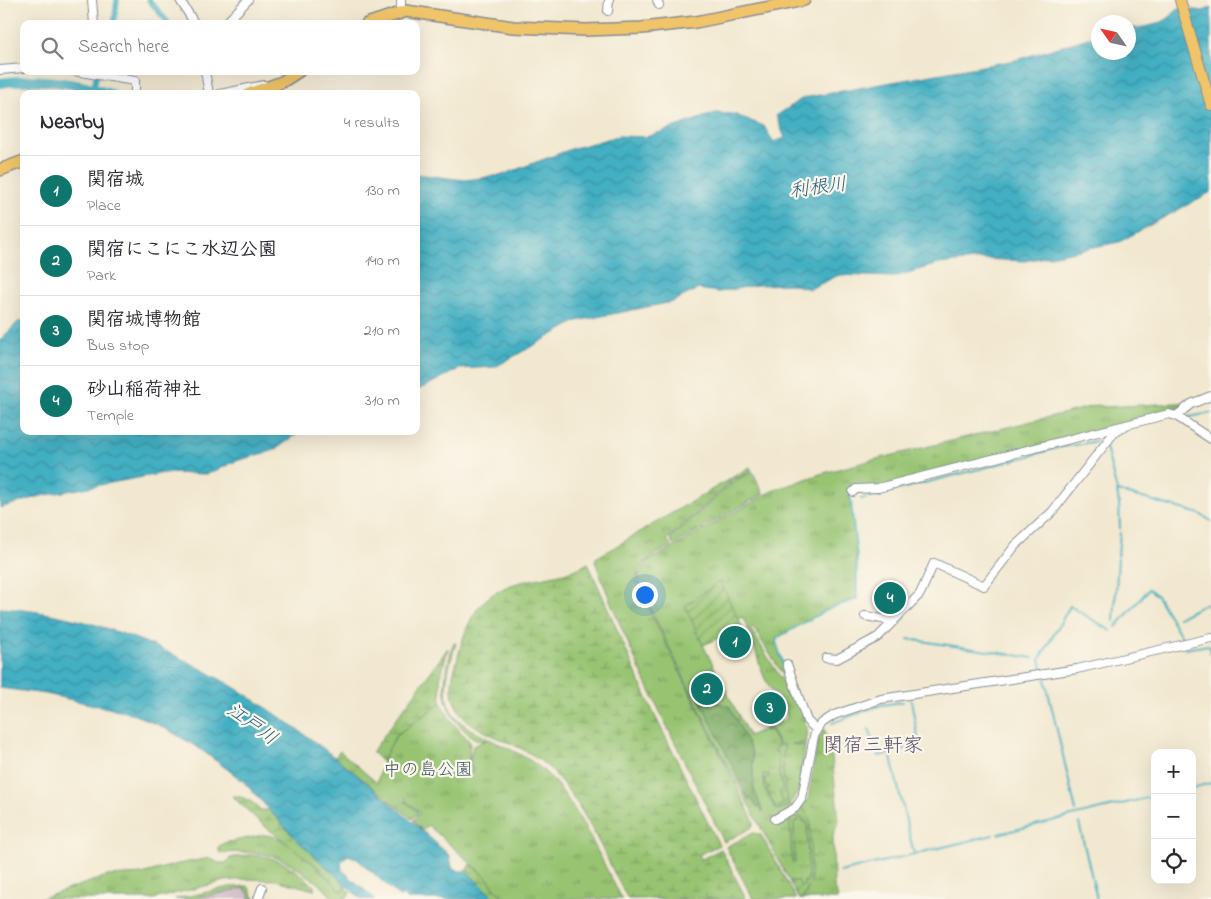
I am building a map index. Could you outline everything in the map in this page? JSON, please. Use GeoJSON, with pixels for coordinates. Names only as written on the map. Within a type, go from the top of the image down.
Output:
{"type":"FeatureCollection","features":[{"type":"Feature","properties":{"kind":"highway"},"geometry":{"type":"LineString","coordinates":[[374,20],[401,6],[417,12],[497,26],[586,30],[696,22],[804,0]]}},
{"type":"Feature","properties":{"kind":"highway"},"geometry":{"type":"LineString","coordinates":[[261,90],[292,75]]}},
{"type":"Feature","properties":{"kind":"highway"},"geometry":{"type":"LineString","coordinates":[[0,170],[20,162]]}},
{"type":"Feature","properties":{"kind":"main road"},"geometry":{"type":"LineString","coordinates":[[1180,0],[1211,105]]}},
{"type":"Feature","properties":{"kind":"street"},"geometry":{"type":"LineString","coordinates":[[92,0],[94,20]]}},
{"type":"Feature","properties":{"kind":"street"},"geometry":{"type":"LineString","coordinates":[[180,0],[192,20]]}},
{"type":"Feature","properties":{"kind":"street"},"geometry":{"type":"LineString","coordinates":[[229,20],[248,0]]}},
{"type":"Feature","properties":{"kind":"street"},"geometry":{"type":"LineString","coordinates":[[608,11],[609,0]]}},
{"type":"Feature","properties":{"kind":"street"},"geometry":{"type":"LineString","coordinates":[[0,70],[20,68]]}},
{"type":"Feature","properties":{"kind":"street"},"geometry":{"type":"LineString","coordinates":[[100,75],[135,81],[135,90]]}},
{"type":"Feature","properties":{"kind":"street"},"geometry":{"type":"LineString","coordinates":[[206,75],[208,90]]}},
{"type":"Feature","properties":{"kind":"street"},"geometry":{"type":"LineString","coordinates":[[235,90],[250,86],[270,87]]}},
{"type":"Feature","properties":{"kind":"street"},"geometry":{"type":"LineString","coordinates":[[1176,416],[1191,404],[1211,396]]}},
{"type":"Feature","properties":{"kind":"street"},"geometry":{"type":"LineString","coordinates":[[853,492],[856,489],[878,488],[1169,414],[1176,416],[1211,439]]}},
{"type":"Feature","properties":{"kind":"street"},"geometry":{"type":"LineString","coordinates":[[826,658],[837,659],[878,637],[920,594],[934,563],[984,586],[1016,546],[1058,504],[1106,443],[1125,426]]}},
{"type":"Feature","properties":{"kind":"street"},"geometry":{"type":"LineString","coordinates":[[865,616],[894,621]]}},
{"type":"Feature","properties":{"kind":"street"},"geometry":{"type":"LineString","coordinates":[[775,819],[795,808],[802,798],[817,730],[822,723],[834,715],[881,699],[1077,669],[1211,638]]}},
{"type":"Feature","properties":{"kind":"street"},"geometry":{"type":"LineString","coordinates":[[787,664],[807,721],[817,730]]}},
{"type":"Feature","properties":{"kind":"street"},"geometry":{"type":"LineString","coordinates":[[258,899],[262,888]]}},
{"type":"Feature","properties":{"kind":"shaded area"},"geometry":{"type":"Polygon","coordinates":[[[248,886],[255,899],[175,899],[230,887],[248,886]]]}},
{"type":"Feature","properties":{"kind":"green space"},"geometry":{"type":"Polygon","coordinates":[[[1193,402],[1171,412],[850,495],[856,558],[856,599],[830,608],[777,638],[776,642],[789,680],[783,675],[753,627],[750,628],[780,677],[794,690],[807,728],[805,744],[792,744],[805,746],[798,792],[789,805],[803,806],[808,798],[818,740],[824,728],[831,748],[839,822],[833,834],[834,889],[838,896],[837,899],[799,899],[721,753],[640,588],[638,575],[647,562],[772,491],[820,474],[873,460],[1098,405],[1105,407],[1193,402]],[[742,617],[738,619],[742,627],[703,645],[749,736],[787,719],[785,704],[782,704],[765,679],[747,626],[742,617]]]}},
{"type":"Feature","properties":{"kind":"green space"},"geometry":{"type":"Polygon","coordinates":[[[750,467],[752,471],[735,479],[667,539],[671,546],[651,558],[640,568],[637,574],[639,589],[754,822],[751,828],[724,842],[639,668],[595,561],[596,558],[750,467]]]}},
{"type":"Feature","properties":{"kind":"green space"},"geometry":{"type":"Polygon","coordinates":[[[753,472],[763,494],[673,545],[670,538],[736,480],[753,472]]]}},
{"type":"Feature","properties":{"kind":"green space"},"geometry":{"type":"Polygon","coordinates":[[[588,563],[653,712],[719,845],[700,854],[700,860],[721,849],[746,899],[628,899],[578,804],[554,773],[530,754],[487,733],[467,720],[454,702],[452,680],[461,645],[473,616],[483,603],[500,590],[512,585],[564,573],[588,563]]]}},
{"type":"Feature","properties":{"kind":"green space"},"geometry":{"type":"Polygon","coordinates":[[[720,581],[742,627],[703,645],[685,606],[720,581]]]}},
{"type":"Feature","properties":{"kind":"green space"},"geometry":{"type":"Polygon","coordinates":[[[456,643],[448,675],[447,699],[451,710],[459,720],[470,729],[487,738],[485,741],[475,739],[462,728],[454,718],[446,698],[445,677],[453,644],[456,643]]]}},
{"type":"Feature","properties":{"kind":"green space"},"geometry":{"type":"Polygon","coordinates":[[[448,648],[440,679],[441,703],[396,735],[382,762],[372,752],[448,648]]]}},
{"type":"Feature","properties":{"kind":"green space"},"geometry":{"type":"Polygon","coordinates":[[[700,696],[730,707],[752,752],[754,789],[763,812],[751,799],[749,800],[699,698],[700,696]]]}},
{"type":"Feature","properties":{"kind":"green space","name":"中の島公園"},"geometry":{"type":"Polygon","coordinates":[[[441,703],[451,721],[470,742],[469,760],[472,774],[470,759],[473,746],[489,739],[532,762],[545,772],[567,798],[577,814],[622,899],[504,899],[486,877],[428,825],[422,830],[413,821],[420,812],[406,801],[404,797],[402,799],[418,812],[412,819],[335,757],[340,751],[377,783],[386,753],[398,734],[441,703]]]}},
{"type":"Feature","properties":{"kind":"green space"},"geometry":{"type":"Polygon","coordinates":[[[770,727],[779,745],[784,745],[783,772],[788,805],[779,810],[775,809],[765,790],[763,774],[769,774],[769,777],[765,778],[765,785],[770,787],[767,789],[776,808],[784,803],[779,792],[783,789],[779,774],[778,752],[775,752],[774,748],[778,745],[770,730],[764,731],[770,727]]]}},
{"type":"Feature","properties":{"kind":"green space"},"geometry":{"type":"Polygon","coordinates":[[[232,796],[248,800],[260,810],[269,810],[296,839],[348,886],[341,892],[319,868],[262,824],[232,796]]]}},
{"type":"Feature","properties":{"kind":"green space"},"geometry":{"type":"Polygon","coordinates":[[[802,806],[810,821],[811,881],[803,899],[799,899],[789,881],[799,881],[800,886],[804,886],[804,881],[808,881],[807,822],[803,822],[803,817],[798,817],[798,821],[794,822],[795,862],[792,862],[790,821],[784,822],[783,820],[802,806]]]}},
{"type":"Feature","properties":{"kind":"green space"},"geometry":{"type":"Polygon","coordinates":[[[753,833],[761,835],[796,899],[753,899],[726,847],[753,833]]]}},
{"type":"Feature","properties":{"kind":"green space"},"geometry":{"type":"Polygon","coordinates":[[[263,835],[285,841],[296,848],[342,892],[345,888],[351,893],[345,899],[333,899],[311,878],[296,867],[276,857],[245,852],[220,853],[218,847],[224,843],[263,835]]]}},
{"type":"Feature","properties":{"kind":"green space"},"geometry":{"type":"Polygon","coordinates":[[[248,855],[267,857],[284,863],[307,879],[314,886],[314,890],[276,880],[247,879],[225,881],[153,899],[40,899],[107,876],[142,874],[173,865],[210,858],[218,863],[226,863],[230,858],[248,855]]]}},
{"type":"Feature","properties":{"kind":"green space"},"geometry":{"type":"Polygon","coordinates":[[[470,864],[486,877],[504,899],[495,899],[466,871],[470,864]]]}},
{"type":"Feature","properties":{"kind":"green space"},"geometry":{"type":"Polygon","coordinates":[[[248,886],[255,899],[252,899],[245,888],[193,899],[175,899],[230,887],[248,886]]]}},
{"type":"Feature","properties":{"kind":"water","name":"利根川"},"geometry":{"type":"Polygon","coordinates":[[[1178,8],[1203,11],[1211,8],[1211,192],[1119,242],[1025,261],[983,259],[938,264],[894,277],[839,275],[810,289],[791,284],[757,285],[719,292],[698,289],[672,302],[577,321],[495,367],[459,369],[420,389],[420,174],[465,180],[502,175],[571,149],[618,136],[646,137],[716,113],[733,114],[764,126],[773,142],[785,138],[776,116],[803,98],[1016,60],[1091,37],[1091,60],[1136,60],[1136,28],[1150,26],[1168,18],[1178,8]]]}},
{"type":"Feature","properties":{"kind":"water"},"geometry":{"type":"Polygon","coordinates":[[[20,322],[20,435],[296,435],[275,450],[236,461],[208,474],[164,473],[41,496],[0,508],[0,340],[20,322]]]}},
{"type":"Feature","properties":{"kind":"water","name":"江戸川"},"geometry":{"type":"Polygon","coordinates":[[[0,608],[65,617],[127,635],[187,661],[245,694],[300,731],[352,771],[450,856],[452,867],[459,871],[466,871],[495,899],[407,899],[403,895],[400,897],[356,858],[348,855],[341,862],[342,870],[375,899],[361,899],[296,839],[243,781],[196,746],[161,726],[130,713],[46,694],[0,688],[0,608]]]}},
{"type":"Feature","properties":{"kind":"waterway"},"geometry":{"type":"LineString","coordinates":[[114,20],[117,0]]}},
{"type":"Feature","properties":{"kind":"waterway"},"geometry":{"type":"LineString","coordinates":[[149,0],[166,20]]}},
{"type":"Feature","properties":{"kind":"waterway"},"geometry":{"type":"LineString","coordinates":[[94,88],[96,75]]}},
{"type":"Feature","properties":{"kind":"waterway"},"geometry":{"type":"LineString","coordinates":[[0,83],[14,81],[56,82],[96,90]]}},
{"type":"Feature","properties":{"kind":"waterway"},"geometry":{"type":"LineString","coordinates":[[1189,417],[1211,413]]}},
{"type":"Feature","properties":{"kind":"waterway"},"geometry":{"type":"LineString","coordinates":[[1011,461],[1057,448],[1104,440]]}},
{"type":"Feature","properties":{"kind":"waterway"},"geometry":{"type":"LineString","coordinates":[[1106,447],[1117,491],[1200,514],[1211,521]]}},
{"type":"Feature","properties":{"kind":"waterway"},"geometry":{"type":"LineString","coordinates":[[861,499],[1007,462]]}},
{"type":"Feature","properties":{"kind":"waterway"},"geometry":{"type":"LineString","coordinates":[[1117,491],[1120,529]]}},
{"type":"Feature","properties":{"kind":"waterway"},"geometry":{"type":"LineString","coordinates":[[786,673],[776,642],[777,638],[830,608],[857,599],[857,557],[850,494]]}},
{"type":"Feature","properties":{"kind":"waterway"},"geometry":{"type":"LineString","coordinates":[[1118,556],[1120,533]]}},
{"type":"Feature","properties":{"kind":"waterway"},"geometry":{"type":"LineString","coordinates":[[1114,621],[1118,559]]}},
{"type":"Feature","properties":{"kind":"waterway"},"geometry":{"type":"LineString","coordinates":[[1116,627],[1149,589],[1157,596],[1183,639]]}},
{"type":"Feature","properties":{"kind":"waterway"},"geometry":{"type":"LineString","coordinates":[[1178,618],[1211,601]]}},
{"type":"Feature","properties":{"kind":"waterway"},"geometry":{"type":"LineString","coordinates":[[1042,668],[1040,659],[1070,606],[1111,631]]}},
{"type":"Feature","properties":{"kind":"waterway"},"geometry":{"type":"LineString","coordinates":[[908,639],[1033,658]]}},
{"type":"Feature","properties":{"kind":"waterway"},"geometry":{"type":"LineString","coordinates":[[1185,649],[1209,645],[1211,654]]}},
{"type":"Feature","properties":{"kind":"waterway"},"geometry":{"type":"LineString","coordinates":[[1045,679],[1076,811]]}},
{"type":"Feature","properties":{"kind":"waterway"},"geometry":{"type":"LineString","coordinates":[[911,700],[919,744],[890,753],[914,854]]}},
{"type":"Feature","properties":{"kind":"waterway"},"geometry":{"type":"LineString","coordinates":[[832,723],[881,705],[903,702]]}},
{"type":"Feature","properties":{"kind":"waterway"},"geometry":{"type":"LineString","coordinates":[[869,729],[879,756],[890,753]]}},
{"type":"Feature","properties":{"kind":"waterway"},"geometry":{"type":"LineString","coordinates":[[1196,787],[1211,783]]}},
{"type":"Feature","properties":{"kind":"waterway"},"geometry":{"type":"LineString","coordinates":[[998,834],[1151,797]]}},
{"type":"Feature","properties":{"kind":"waterway"},"geometry":{"type":"LineString","coordinates":[[1079,823],[1097,899]]}},
{"type":"Feature","properties":{"kind":"waterway"},"geometry":{"type":"LineString","coordinates":[[840,872],[993,835]]}},
{"type":"Feature","properties":{"kind":"place","name":"砂山稲荷神社"},"geometry":{"type":"Point","coordinates":[890,598]}},
{"type":"Feature","properties":{"kind":"place","name":"関宿城"},"geometry":{"type":"Point","coordinates":[735,642]}},
{"type":"Feature","properties":{"kind":"place","name":"関宿にこにこ水辺公園"},"geometry":{"type":"Point","coordinates":[707,689]}},
{"type":"Feature","properties":{"kind":"place","name":"関宿城博物館"},"geometry":{"type":"Point","coordinates":[770,708]}},
{"type":"Feature","properties":{"kind":"district","name":"関宿三軒家"},"geometry":{"type":"Point","coordinates":[873,744]}}]}
